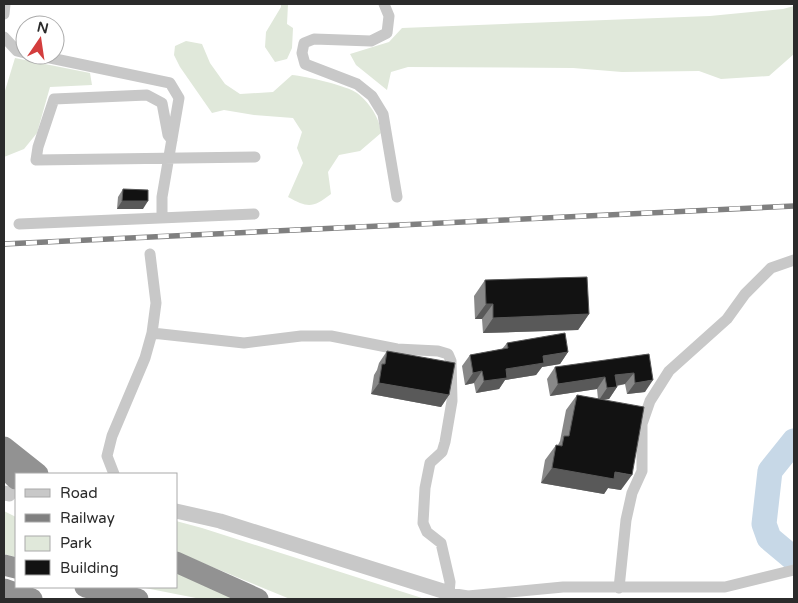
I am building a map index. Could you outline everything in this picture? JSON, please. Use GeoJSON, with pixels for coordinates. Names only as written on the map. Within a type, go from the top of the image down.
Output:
{"type":"FeatureCollection","features":[{"type":"Feature","properties":{"kind":"highway"},"geometry":{"type":"LineString","coordinates":[[4,446],[18,473]]}},
{"type":"Feature","properties":{"kind":"highway"},"geometry":{"type":"LineString","coordinates":[[4,467],[15,475]]}},
{"type":"Feature","properties":{"kind":"highway"},"geometry":{"type":"LineString","coordinates":[[178,563],[258,599]]}},
{"type":"Feature","properties":{"kind":"highway"},"geometry":{"type":"LineString","coordinates":[[89,588],[138,599]]}},
{"type":"Feature","properties":{"kind":"highway"},"geometry":{"type":"LineString","coordinates":[[4,590],[32,599]]}},
{"type":"Feature","properties":{"kind":"street"},"geometry":{"type":"LineString","coordinates":[[4,14],[6,4]]}},
{"type":"Feature","properties":{"kind":"street"},"geometry":{"type":"LineString","coordinates":[[384,4],[389,16],[387,34],[371,41],[314,39],[304,43],[302,53],[306,64],[357,84],[372,96],[383,114],[397,197]]}},
{"type":"Feature","properties":{"kind":"street"},"geometry":{"type":"LineString","coordinates":[[4,37],[15,49]]}},
{"type":"Feature","properties":{"kind":"street"},"geometry":{"type":"LineString","coordinates":[[65,61],[170,83],[179,98],[162,197],[162,218]]}},
{"type":"Feature","properties":{"kind":"street"},"geometry":{"type":"LineString","coordinates":[[172,140],[168,135],[162,103],[148,94],[54,99],[38,147],[36,160],[255,157]]}},
{"type":"Feature","properties":{"kind":"street"},"geometry":{"type":"LineString","coordinates":[[19,224],[254,214]]}},
{"type":"Feature","properties":{"kind":"street"},"geometry":{"type":"LineString","coordinates":[[114,473],[107,456],[110,442],[145,358],[152,333],[156,303],[150,254]]}},
{"type":"Feature","properties":{"kind":"street"},"geometry":{"type":"LineString","coordinates":[[610,599],[616,587],[632,493],[642,471],[642,424],[650,401],[669,371],[726,319],[745,294],[771,268],[794,260]]}},
{"type":"Feature","properties":{"kind":"street"},"geometry":{"type":"LineString","coordinates":[[152,333],[244,344],[301,336],[331,336],[396,349],[438,351],[448,354],[451,361],[452,401],[442,452],[430,463],[425,488],[424,524],[427,532],[441,543],[450,582],[449,593]]}},
{"type":"Feature","properties":{"kind":"street"},"geometry":{"type":"LineString","coordinates":[[178,511],[230,524],[449,593],[468,596],[563,587],[726,587],[794,570]]}},
{"type":"Feature","properties":{"kind":"green space"},"geometry":{"type":"Polygon","coordinates":[[[281,4],[288,4],[287,24],[293,28],[292,48],[287,59],[275,62],[265,47],[266,32],[281,4]]]}},
{"type":"Feature","properties":{"kind":"green space"},"geometry":{"type":"Polygon","coordinates":[[[794,6],[794,54],[769,76],[721,79],[699,71],[622,72],[573,68],[408,67],[391,72],[387,90],[356,65],[350,54],[389,42],[402,28],[710,16],[783,9],[794,6]]]}},
{"type":"Feature","properties":{"kind":"green space"},"geometry":{"type":"Polygon","coordinates":[[[186,41],[202,44],[210,63],[225,84],[240,94],[273,92],[292,75],[352,90],[370,106],[379,122],[381,133],[360,151],[339,155],[328,172],[331,194],[320,202],[310,205],[295,201],[288,197],[303,163],[297,148],[302,132],[293,118],[254,115],[224,110],[212,113],[180,67],[174,55],[175,46],[186,41]]]}},
{"type":"Feature","properties":{"kind":"green space"},"geometry":{"type":"Polygon","coordinates":[[[15,58],[15,65],[50,65],[90,73],[92,85],[50,87],[37,133],[24,149],[4,157],[4,94],[15,58]]]}},
{"type":"Feature","properties":{"kind":"green space"},"geometry":{"type":"Polygon","coordinates":[[[4,511],[15,516],[15,557],[4,554],[4,511]]]}},
{"type":"Feature","properties":{"kind":"green space"},"geometry":{"type":"Polygon","coordinates":[[[178,522],[425,599],[290,599],[178,553],[178,522]]]}},
{"type":"Feature","properties":{"kind":"green space"},"geometry":{"type":"Polygon","coordinates":[[[178,568],[247,599],[201,599],[145,588],[178,588],[178,568]]]}},
{"type":"Feature","properties":{"kind":"building"},"geometry":{"type":"Polygon","coordinates":[[[123,189],[148,190],[148,201],[122,201],[123,189]]]}},
{"type":"Feature","properties":{"kind":"building"},"geometry":{"type":"Polygon","coordinates":[[[587,277],[589,314],[493,318],[493,304],[486,304],[485,280],[587,277]]]}},
{"type":"Feature","properties":{"kind":"building"},"geometry":{"type":"Polygon","coordinates":[[[565,333],[568,352],[543,356],[544,363],[506,369],[507,378],[484,381],[482,371],[473,373],[470,355],[508,348],[507,343],[565,333]]]}},
{"type":"Feature","properties":{"kind":"building"},"geometry":{"type":"Polygon","coordinates":[[[387,351],[455,363],[449,395],[379,383],[382,364],[385,364],[387,351]]]}},
{"type":"Feature","properties":{"kind":"building"},"geometry":{"type":"Polygon","coordinates":[[[649,354],[653,380],[635,383],[634,373],[615,375],[617,387],[607,388],[605,377],[558,384],[555,367],[649,354]]]}},
{"type":"Feature","properties":{"kind":"building"},"geometry":{"type":"Polygon","coordinates":[[[577,395],[644,407],[632,475],[615,472],[614,479],[552,468],[556,445],[562,446],[564,436],[569,436],[577,395]]]}},
{"type":"Feature","properties":{"kind":"waterway"},"geometry":{"type":"LineString","coordinates":[[794,441],[770,471],[764,524],[769,538],[794,559]]}},
{"type":"Feature","properties":{"kind":"railway"},"geometry":{"type":"LineString","coordinates":[[4,244],[794,206]]}}]}
